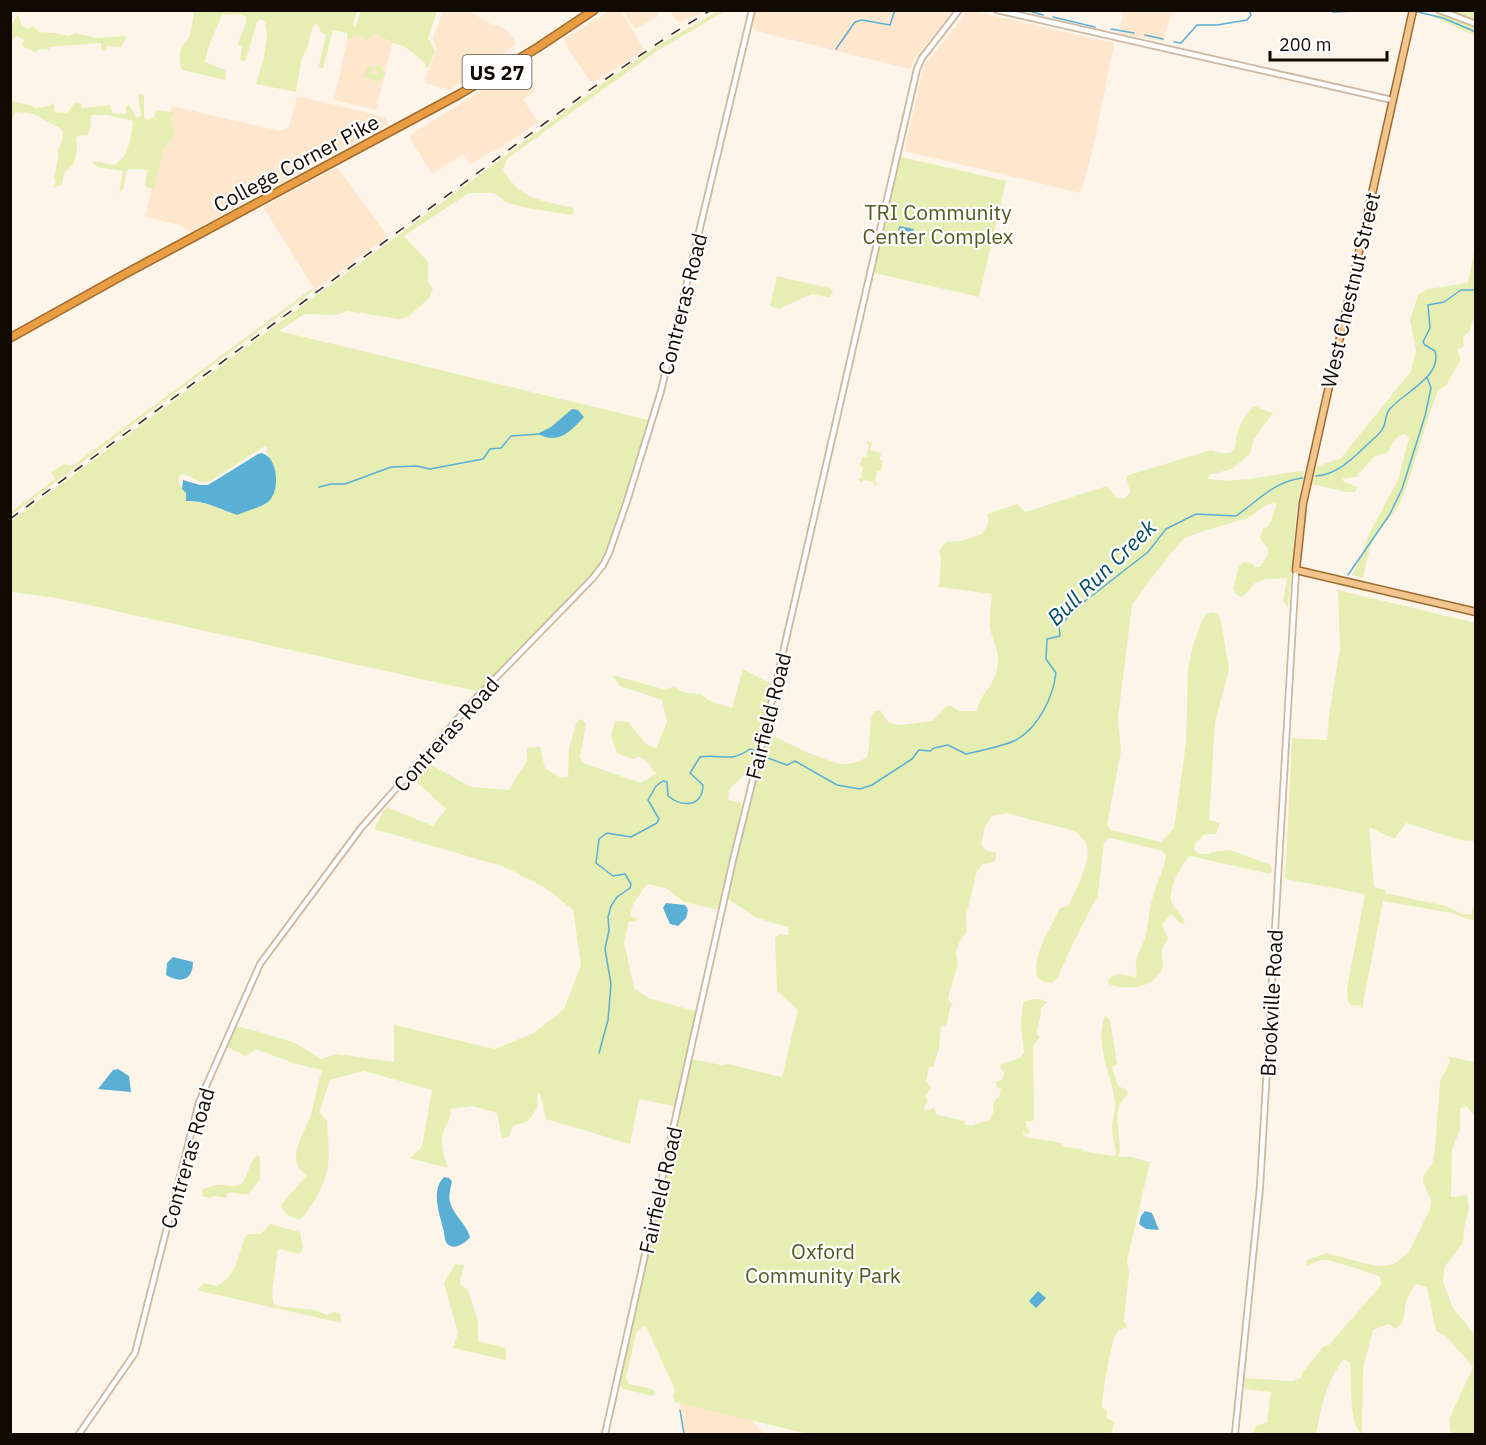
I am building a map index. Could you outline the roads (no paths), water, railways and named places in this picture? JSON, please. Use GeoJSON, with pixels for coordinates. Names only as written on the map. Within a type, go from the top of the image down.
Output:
{"type":"FeatureCollection","features":[{"type":"Feature","properties":{"kind":"highway","name":"College Corner Pike"},"geometry":{"type":"LineString","coordinates":[[10,338],[458,94],[537,48],[594,10]]}},
{"type":"Feature","properties":{"kind":"main road","name":"West Chestnut Street"},"geometry":{"type":"LineString","coordinates":[[1296,570],[1303,503],[1412,12]]}},
{"type":"Feature","properties":{"kind":"main road"},"geometry":{"type":"LineString","coordinates":[[1296,570],[1476,612]]}},
{"type":"Feature","properties":{"kind":"street","name":"Contreras Road"},"geometry":{"type":"LineString","coordinates":[[79,1434],[135,1353],[199,1102],[260,964],[361,828],[478,696],[592,579],[609,553],[661,392],[752,10]]}},
{"type":"Feature","properties":{"kind":"street","name":"Fairfield Road"},"geometry":{"type":"LineString","coordinates":[[606,1434],[733,860],[767,724],[917,69],[922,58],[959,10]]}},
{"type":"Feature","properties":{"kind":"street"},"geometry":{"type":"LineString","coordinates":[[997,10],[1392,100]]}},
{"type":"Feature","properties":{"kind":"street"},"geometry":{"type":"LineString","coordinates":[[1439,10],[1476,24]]}},
{"type":"Feature","properties":{"kind":"street","name":"Brookville Road"},"geometry":{"type":"LineString","coordinates":[[1235,1434],[1261,1177],[1296,570]]}},
{"type":"Feature","properties":{"kind":"water"},"geometry":{"type":"Polygon","coordinates":[[[899,226],[914,229],[912,236],[916,237],[915,244],[903,241],[905,234],[898,232],[899,226]]]}},
{"type":"Feature","properties":{"kind":"water"},"geometry":{"type":"Polygon","coordinates":[[[572,409],[578,410],[584,417],[569,431],[553,438],[540,435],[539,433],[551,427],[572,409]]]}},
{"type":"Feature","properties":{"kind":"water"},"geometry":{"type":"Polygon","coordinates":[[[262,453],[272,462],[276,476],[275,491],[268,502],[237,515],[206,503],[186,501],[186,493],[182,489],[183,480],[208,485],[262,453]]]}},
{"type":"Feature","properties":{"kind":"water"},"geometry":{"type":"Polygon","coordinates":[[[666,903],[685,905],[688,910],[686,918],[678,926],[670,924],[663,908],[666,903]]]}},
{"type":"Feature","properties":{"kind":"water"},"geometry":{"type":"Polygon","coordinates":[[[173,957],[193,962],[191,973],[185,979],[171,978],[166,975],[167,963],[173,957]]]}},
{"type":"Feature","properties":{"kind":"water"},"geometry":{"type":"Polygon","coordinates":[[[118,1069],[129,1076],[131,1092],[98,1089],[113,1070],[118,1069]]]}},
{"type":"Feature","properties":{"kind":"water"},"geometry":{"type":"Polygon","coordinates":[[[444,1177],[452,1181],[450,1202],[470,1237],[455,1247],[446,1242],[437,1203],[438,1189],[444,1177]]]}},
{"type":"Feature","properties":{"kind":"water"},"geometry":{"type":"Polygon","coordinates":[[[1145,1211],[1152,1213],[1159,1230],[1146,1229],[1139,1224],[1145,1211]]]}},
{"type":"Feature","properties":{"kind":"water"},"geometry":{"type":"Polygon","coordinates":[[[1038,1291],[1046,1298],[1036,1308],[1029,1301],[1038,1291]]]}},
{"type":"Feature","properties":{"kind":"waterway"},"geometry":{"type":"LineString","coordinates":[[836,49],[855,22],[862,20],[890,25],[895,10]]}},
{"type":"Feature","properties":{"kind":"waterway"},"geometry":{"type":"LineString","coordinates":[[1026,10],[1043,15]]}},
{"type":"Feature","properties":{"kind":"waterway"},"geometry":{"type":"LineString","coordinates":[[1174,42],[1181,43],[1197,25],[1217,25],[1247,20],[1251,15],[1249,10]]}},
{"type":"Feature","properties":{"kind":"waterway"},"geometry":{"type":"LineString","coordinates":[[1329,10],[1333,12],[1377,10]]}},
{"type":"Feature","properties":{"kind":"waterway"},"geometry":{"type":"LineString","coordinates":[[1414,11],[1443,18],[1476,32]]}},
{"type":"Feature","properties":{"kind":"waterway"},"geometry":{"type":"LineString","coordinates":[[1053,17],[1095,27]]}},
{"type":"Feature","properties":{"kind":"waterway"},"geometry":{"type":"LineString","coordinates":[[1111,29],[1134,33]]}},
{"type":"Feature","properties":{"kind":"waterway"},"geometry":{"type":"LineString","coordinates":[[1145,35],[1163,39]]}},
{"type":"Feature","properties":{"kind":"waterway","name":"Bull Run Creek"},"geometry":{"type":"LineString","coordinates":[[1316,476],[1332,472],[1346,464],[1382,430],[1389,410],[1420,384],[1433,369],[1436,360],[1435,351],[1423,342],[1430,328],[1428,305],[1444,302],[1461,290],[1476,290]]}},
{"type":"Feature","properties":{"kind":"waterway","name":"Bull Run Creek"},"geometry":{"type":"LineString","coordinates":[[1348,575],[1390,514],[1402,489],[1425,416],[1431,388],[1427,377]]}},
{"type":"Feature","properties":{"kind":"waterway"},"geometry":{"type":"LineString","coordinates":[[319,487],[345,484],[391,467],[417,466],[430,469],[483,459],[490,449],[501,448],[511,436],[540,434]]}},
{"type":"Feature","properties":{"kind":"waterway","name":"Bull Run Creek"},"geometry":{"type":"LineString","coordinates":[[765,757],[787,765],[795,761],[837,785],[860,789],[872,785],[912,759],[919,750],[930,751],[948,745],[966,754],[1016,740],[1032,727],[1044,711],[1052,692],[1056,673],[1046,659],[1047,639],[1060,636],[1059,626],[1085,601],[1148,552],[1166,529],[1196,514],[1236,516],[1275,487],[1303,478]]}},
{"type":"Feature","properties":{"kind":"waterway","name":"Bull Run Creek"},"geometry":{"type":"LineString","coordinates":[[599,1053],[608,1020],[611,984],[605,949],[609,930],[608,917],[617,897],[630,888],[631,884],[625,874],[613,876],[596,863],[599,839],[607,833],[631,837],[657,823],[659,819],[648,800],[656,786],[663,781],[667,782],[668,796],[673,800],[690,803],[699,798],[703,785],[690,773],[700,757],[731,757],[750,749],[756,751]]}},
{"type":"Feature","properties":{"kind":"waterway"},"geometry":{"type":"LineString","coordinates":[[680,1410],[684,1434]]}},
{"type":"Feature","properties":{"kind":"railway"},"geometry":{"type":"LineString","coordinates":[[10,519],[591,89],[711,10]]}},
{"type":"Feature","properties":{"kind":"park label","name":"TRI Community Center Complex"},"geometry":{"type":"Point","coordinates":[938,224]}},
{"type":"Feature","properties":{"kind":"park label","name":"Oxford Community Park"},"geometry":{"type":"Point","coordinates":[823,1263]}}]}
